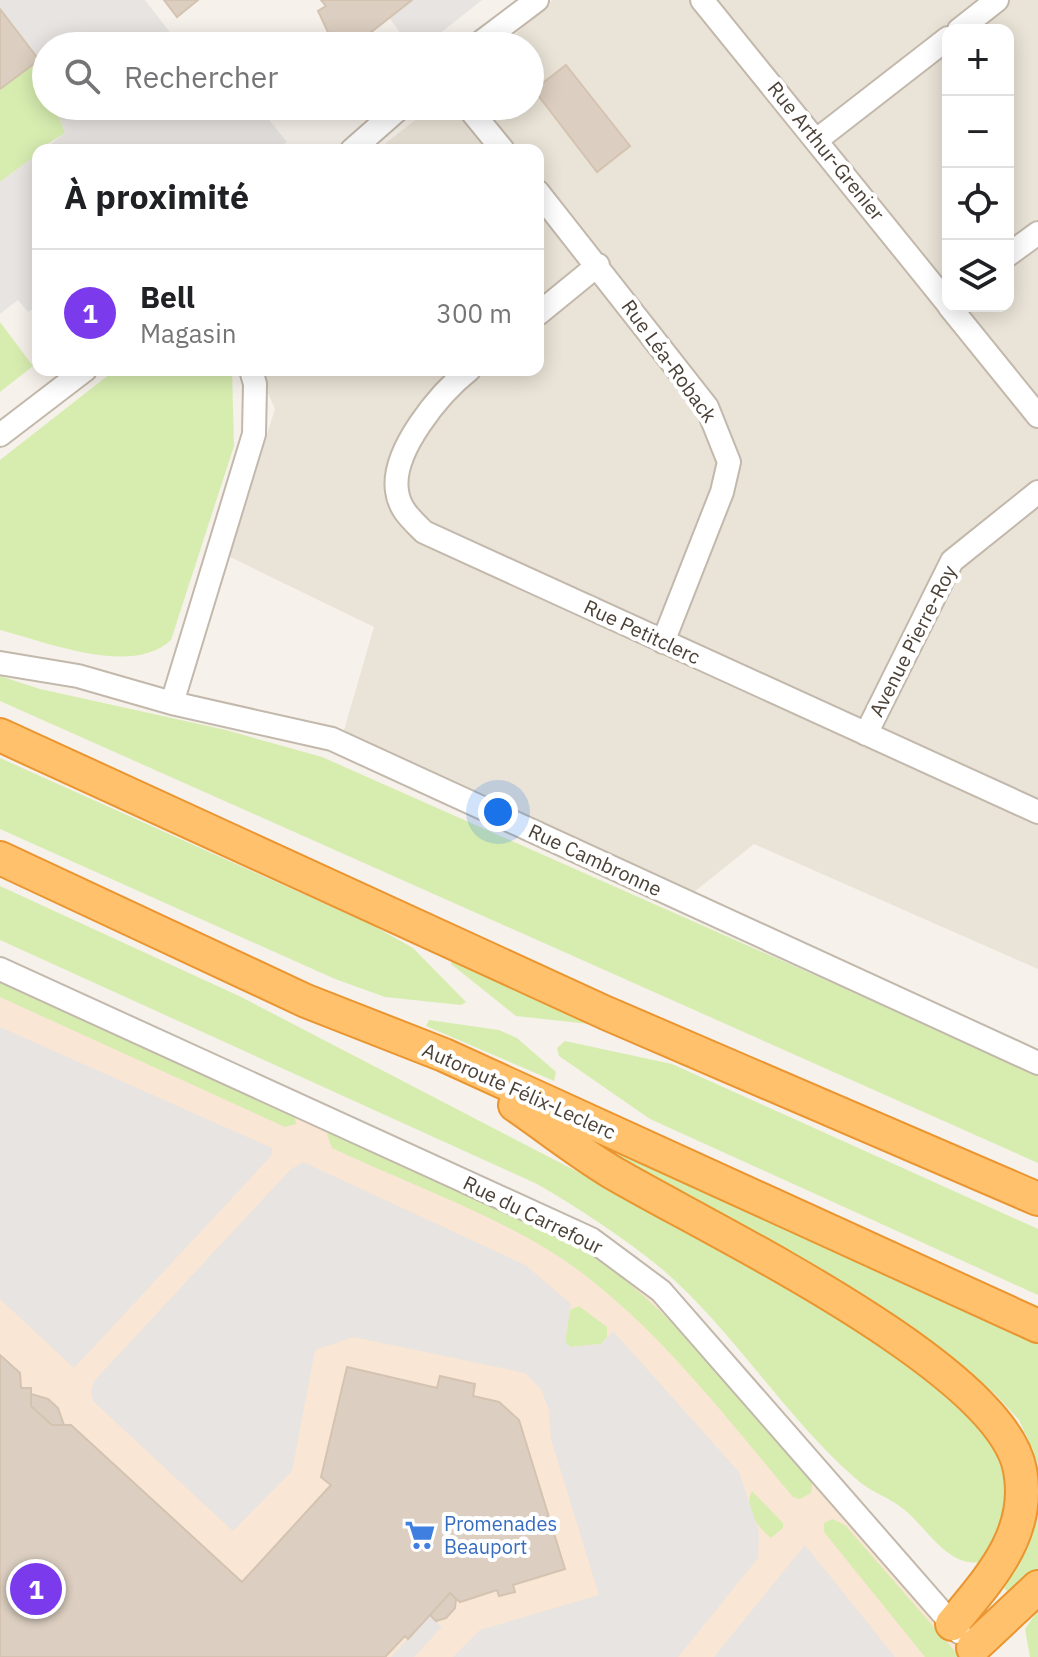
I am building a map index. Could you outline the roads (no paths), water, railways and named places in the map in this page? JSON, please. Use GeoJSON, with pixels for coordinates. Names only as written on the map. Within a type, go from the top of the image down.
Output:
{"type":"FeatureCollection","features":[{"type":"Feature","properties":{"kind":"highway"},"geometry":{"type":"LineString","coordinates":[[0,735],[606,1013],[1038,1199]]}},
{"type":"Feature","properties":{"kind":"highway","name":"Autoroute Félix-Leclerc"},"geometry":{"type":"LineString","coordinates":[[0,858],[306,1001],[444,1055],[1038,1326]]}},
{"type":"Feature","properties":{"kind":"highway"},"geometry":{"type":"LineString","coordinates":[[444,1055],[608,1169],[873,1319],[957,1384],[1006,1432],[1020,1468],[1023,1504],[1017,1527],[969,1643]]}},
{"type":"Feature","properties":{"kind":"highway"},"geometry":{"type":"LineString","coordinates":[[969,1643],[1038,1587]]}},
{"type":"Feature","properties":{"kind":"street"},"geometry":{"type":"LineString","coordinates":[[495,32],[537,0]]}},
{"type":"Feature","properties":{"kind":"street","name":"Rue Arthur-Grenier"},"geometry":{"type":"LineString","coordinates":[[702,0],[942,295]]}},
{"type":"Feature","properties":{"kind":"street"},"geometry":{"type":"LineString","coordinates":[[967,24],[997,0]]}},
{"type":"Feature","properties":{"kind":"street"},"geometry":{"type":"LineString","coordinates":[[818,139],[942,43]]}},
{"type":"Feature","properties":{"kind":"street"},"geometry":{"type":"LineString","coordinates":[[359,144],[386,120]]}},
{"type":"Feature","properties":{"kind":"street"},"geometry":{"type":"LineString","coordinates":[[478,120],[498,144]]}},
{"type":"Feature","properties":{"kind":"street","name":"Rue Léa-Roback"},"geometry":{"type":"LineString","coordinates":[[544,199],[707,407],[729,462],[722,492],[663,642]]}},
{"type":"Feature","properties":{"kind":"street"},"geometry":{"type":"LineString","coordinates":[[1014,251],[1038,233]]}},
{"type":"Feature","properties":{"kind":"street"},"geometry":{"type":"LineString","coordinates":[[544,309],[598,265]]}},
{"type":"Feature","properties":{"kind":"street","name":"Rue Arthur-Grenier"},"geometry":{"type":"LineString","coordinates":[[955,312],[1038,416]]}},
{"type":"Feature","properties":{"kind":"street"},"geometry":{"type":"LineString","coordinates":[[0,435],[77,376]]}},
{"type":"Feature","properties":{"kind":"street"},"geometry":{"type":"LineString","coordinates":[[172,703],[254,434],[253,376]]}},
{"type":"Feature","properties":{"kind":"street","name":"Rue Petitclerc"},"geometry":{"type":"LineString","coordinates":[[463,376],[430,408],[399,468],[397,490],[404,512],[424,532],[1038,812]]}},
{"type":"Feature","properties":{"kind":"street","name":"Avenue Pierre-Roy"},"geometry":{"type":"LineString","coordinates":[[866,734],[952,561],[1038,492]]}},
{"type":"Feature","properties":{"kind":"street","name":"Rue Cambronne"},"geometry":{"type":"LineString","coordinates":[[0,663],[78,676],[172,703],[332,739],[1038,1063]]}},
{"type":"Feature","properties":{"kind":"street","name":"Rue du Carrefour"},"geometry":{"type":"LineString","coordinates":[[0,969],[591,1239],[661,1291],[969,1643]]}},
{"type":"Feature","properties":{"kind":"place","name":"Promenades Beauport"},"geometry":{"type":"Point","coordinates":[420,1535]}},
{"type":"Feature","properties":{"kind":"place","name":"Bell"},"geometry":{"type":"Point","coordinates":[36,1589]}}]}
